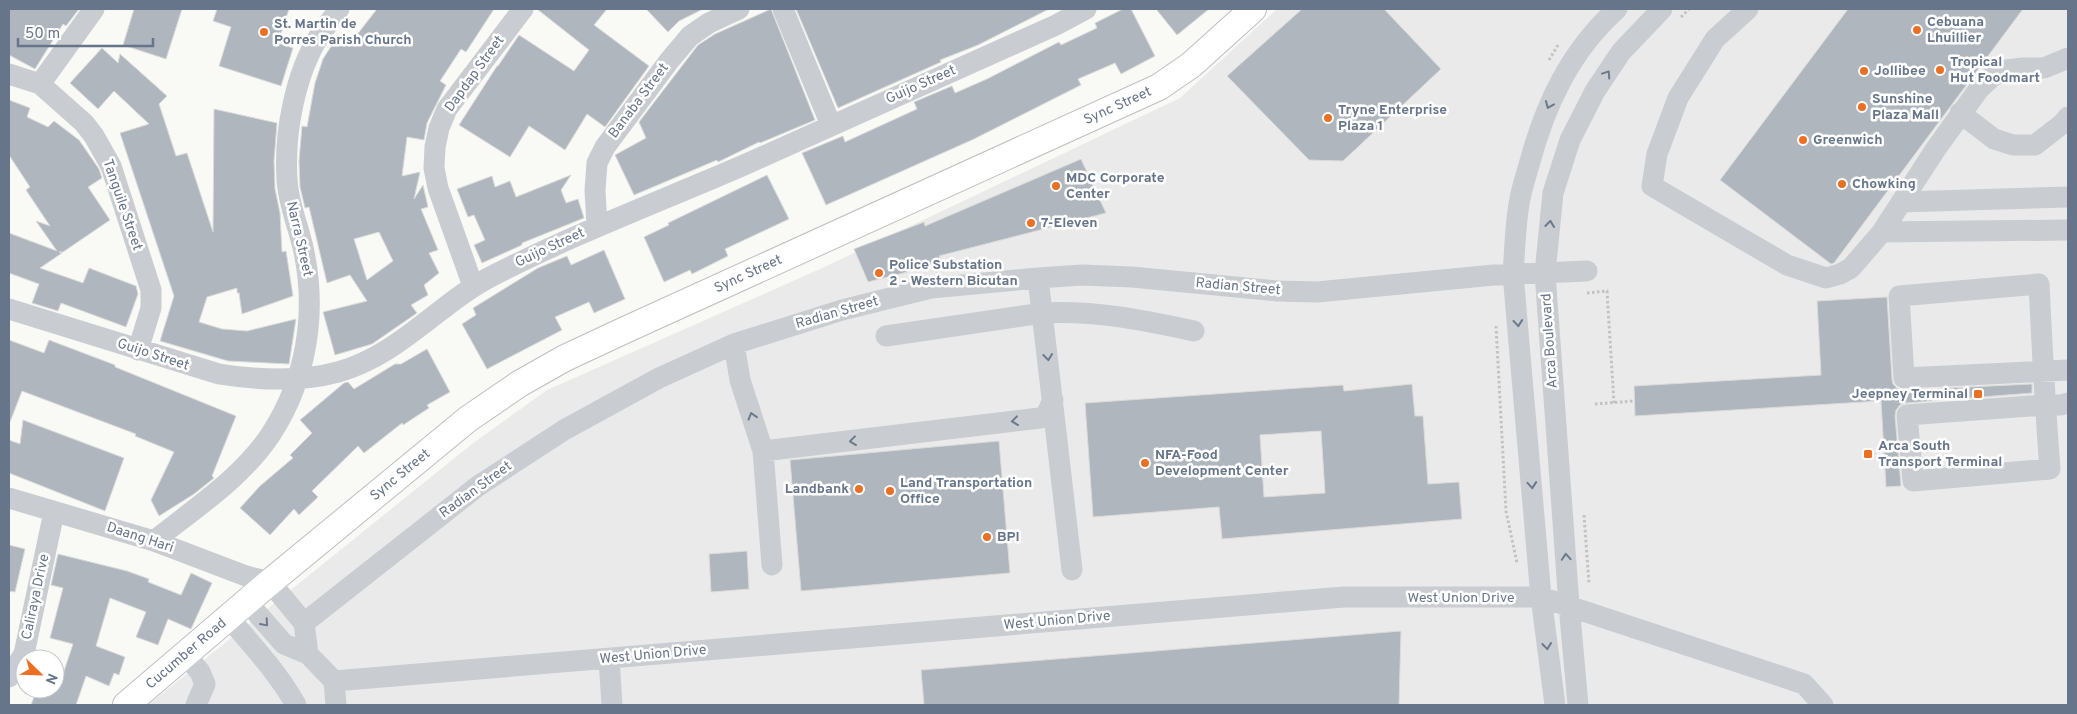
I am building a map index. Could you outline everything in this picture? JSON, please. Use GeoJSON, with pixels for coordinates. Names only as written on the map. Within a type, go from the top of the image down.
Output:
{"type":"FeatureCollection","features":[{"type":"Feature","properties":{"kind":"main road","name":"Sync Street"},"geometry":{"type":"LineString","coordinates":[[238,610],[453,431],[519,384],[565,358],[616,334],[1158,87],[1191,65],[1253,9]]}},
{"type":"Feature","properties":{"kind":"main road","name":"Cucumber Road"},"geometry":{"type":"LineString","coordinates":[[126,705],[150,696],[186,655],[238,610]]}},
{"type":"Feature","properties":{"kind":"street"},"geometry":{"type":"LineString","coordinates":[[40,84],[94,9]]}},
{"type":"Feature","properties":{"kind":"street","name":"Narra Street"},"geometry":{"type":"LineString","coordinates":[[154,541],[244,467],[270,435],[288,406],[299,377],[306,347],[309,290],[304,250],[289,198],[286,178],[289,118],[305,68],[318,38],[339,9]]}},
{"type":"Feature","properties":{"kind":"street","name":"Dapdap Street"},"geometry":{"type":"LineString","coordinates":[[473,286],[438,188],[434,168],[434,147],[447,109],[523,9]]}},
{"type":"Feature","properties":{"kind":"street","name":"Banaba Street"},"geometry":{"type":"LineString","coordinates":[[597,227],[595,190],[597,163],[605,147],[690,36],[708,23],[735,9]]}},
{"type":"Feature","properties":{"kind":"street"},"geometry":{"type":"LineString","coordinates":[[783,9],[831,125]]}},
{"type":"Feature","properties":{"kind":"street","name":"Guijo Street"},"geometry":{"type":"LineString","coordinates":[[9,309],[219,374],[241,378],[299,377],[338,372],[360,363],[406,338],[473,286],[597,227],[743,165],[1056,25],[1086,9]]}},
{"type":"Feature","properties":{"kind":"street"},"geometry":{"type":"LineString","coordinates":[[1555,705],[1541,597],[1513,274],[1520,198],[1537,134],[1549,102],[1585,41],[1617,9]]}},
{"type":"Feature","properties":{"kind":"street","name":"Arca Boulevard"},"geometry":{"type":"LineString","coordinates":[[1578,705],[1545,272],[1553,193],[1570,140],[1595,91],[1621,52],[1662,9]]}},
{"type":"Feature","properties":{"kind":"street"},"geometry":{"type":"LineString","coordinates":[[1748,9],[1715,39],[1678,98],[1657,154],[1652,186],[1786,266],[1826,278],[1851,268],[1882,232],[1960,113],[1978,89],[1993,76],[2007,70],[2044,68],[2068,58]]}},
{"type":"Feature","properties":{"kind":"street","name":"Tanguile Street"},"geometry":{"type":"LineString","coordinates":[[9,74],[40,84],[84,123],[94,136],[111,166],[151,290],[151,308],[138,350]]}},
{"type":"Feature","properties":{"kind":"street"},"geometry":{"type":"LineString","coordinates":[[1960,113],[1994,139],[2013,145],[2035,145],[2068,117]]}},
{"type":"Feature","properties":{"kind":"street"},"geometry":{"type":"LineString","coordinates":[[1902,202],[2068,197]]}},
{"type":"Feature","properties":{"kind":"street"},"geometry":{"type":"LineString","coordinates":[[1882,232],[2068,230]]}},
{"type":"Feature","properties":{"kind":"street","name":"Radian Street"},"geometry":{"type":"LineString","coordinates":[[304,624],[478,486],[564,430],[659,378],[734,344],[842,310],[931,288],[1082,275],[1278,291],[1317,292],[1513,274],[1587,271]]}},
{"type":"Feature","properties":{"kind":"street"},"geometry":{"type":"LineString","coordinates":[[1038,278],[1072,570]]}},
{"type":"Feature","properties":{"kind":"street"},"geometry":{"type":"LineString","coordinates":[[2068,370],[2044,370],[1904,378],[1899,296],[2039,284],[2044,370],[2045,405],[2050,469],[1913,481],[1907,415],[2045,405],[2061,405],[2068,403]]}},
{"type":"Feature","properties":{"kind":"street"},"geometry":{"type":"LineString","coordinates":[[886,336],[1042,313],[1062,312],[1130,317],[1194,331]]}},
{"type":"Feature","properties":{"kind":"street"},"geometry":{"type":"LineString","coordinates":[[734,344],[740,380],[763,451],[772,565]]}},
{"type":"Feature","properties":{"kind":"street"},"geometry":{"type":"LineString","coordinates":[[763,451],[1040,418],[1046,415],[1053,400]]}},
{"type":"Feature","properties":{"kind":"street","name":"Daang Hari"},"geometry":{"type":"LineString","coordinates":[[9,498],[154,541],[246,576],[270,582]]}},
{"type":"Feature","properties":{"kind":"street","name":"Caliraya Drive"},"geometry":{"type":"LineString","coordinates":[[11,670],[24,654],[54,512]]}},
{"type":"Feature","properties":{"kind":"street"},"geometry":{"type":"LineString","coordinates":[[270,582],[304,624],[308,654]]}},
{"type":"Feature","properties":{"kind":"street","name":"West Union Drive"},"geometry":{"type":"LineString","coordinates":[[334,681],[1344,597],[1541,597],[1804,684],[1823,705]]}},
{"type":"Feature","properties":{"kind":"street"},"geometry":{"type":"LineString","coordinates":[[238,610],[284,644],[308,654],[334,681],[336,705]]}},
{"type":"Feature","properties":{"kind":"street"},"geometry":{"type":"LineString","coordinates":[[238,610],[271,667],[288,690],[296,705]]}},
{"type":"Feature","properties":{"kind":"street"},"geometry":{"type":"LineString","coordinates":[[186,655],[200,672],[205,684],[196,705]]}},
{"type":"Feature","properties":{"kind":"street"},"geometry":{"type":"LineString","coordinates":[[609,659],[612,700]]}},
{"type":"Feature","properties":{"kind":"path"},"geometry":{"type":"LineString","coordinates":[[1587,293],[1608,291],[1614,403]]}},
{"type":"Feature","properties":{"kind":"path"},"geometry":{"type":"LineString","coordinates":[[1496,317],[1506,511],[1518,569]]}},
{"type":"Feature","properties":{"kind":"path"},"geometry":{"type":"LineString","coordinates":[[1596,404],[1634,401]]}},
{"type":"Feature","properties":{"kind":"shaded area"},"geometry":{"type":"Polygon","coordinates":[[[1277,9],[2068,9],[2068,705],[148,705],[472,444],[547,390],[818,270],[1180,98],[1277,9]]]}},
{"type":"Feature","properties":{"kind":"building"},"geometry":{"type":"Polygon","coordinates":[[[9,9],[79,9],[66,26],[63,24],[35,69],[9,55],[9,9]]]}},
{"type":"Feature","properties":{"kind":"building"},"geometry":{"type":"Polygon","coordinates":[[[134,9],[182,9],[166,59],[123,45],[134,9]]]}},
{"type":"Feature","properties":{"kind":"building"},"geometry":{"type":"Polygon","coordinates":[[[217,9],[289,9],[278,43],[293,48],[281,86],[219,66],[231,27],[213,21],[217,9]]]}},
{"type":"Feature","properties":{"kind":"building"},"geometry":{"type":"Polygon","coordinates":[[[377,9],[494,9],[466,52],[461,49],[440,81],[446,85],[427,123],[424,140],[407,137],[402,176],[420,172],[414,199],[423,185],[428,207],[421,209],[438,250],[429,253],[439,273],[424,285],[428,295],[411,305],[417,313],[372,344],[335,355],[323,312],[367,301],[350,275],[327,283],[309,207],[305,208],[300,187],[299,161],[302,126],[307,127],[315,83],[323,59],[337,37],[349,45],[377,9]],[[379,232],[354,239],[367,280],[393,261],[379,232]]]}},
{"type":"Feature","properties":{"kind":"building"},"geometry":{"type":"Polygon","coordinates":[[[537,9],[607,9],[594,25],[649,66],[605,127],[587,114],[565,150],[529,126],[510,157],[459,125],[519,35],[574,71],[589,50],[537,9]]]}},
{"type":"Feature","properties":{"kind":"building"},"geometry":{"type":"Polygon","coordinates":[[[646,9],[703,9],[679,21],[668,32],[646,9]]]}},
{"type":"Feature","properties":{"kind":"building"},"geometry":{"type":"Polygon","coordinates":[[[771,9],[815,120],[759,142],[718,162],[717,160],[634,195],[615,155],[646,138],[639,122],[698,45],[715,34],[771,9]]]}},
{"type":"Feature","properties":{"kind":"building"},"geometry":{"type":"Polygon","coordinates":[[[796,9],[1049,9],[978,45],[940,60],[941,62],[838,108],[796,9]]]}},
{"type":"Feature","properties":{"kind":"building"},"geometry":{"type":"Polygon","coordinates":[[[1123,9],[1131,9],[1155,56],[1121,74],[1115,63],[1078,79],[1081,85],[974,139],[826,205],[802,153],[843,136],[845,142],[917,109],[914,102],[952,86],[955,93],[987,79],[1059,42],[1061,45],[1097,28],[1095,23],[1123,9]]]}},
{"type":"Feature","properties":{"kind":"building"},"geometry":{"type":"Polygon","coordinates":[[[1156,9],[1209,9],[1177,35],[1156,9]]]}},
{"type":"Feature","properties":{"kind":"building","name":"Tryne Enterprise Plaza 1"},"geometry":{"type":"Polygon","coordinates":[[[1302,9],[1384,9],[1441,69],[1343,161],[1309,160],[1227,76],[1302,9]]]}},
{"type":"Feature","properties":{"kind":"building","name":"Sunshine Plaza Mall"},"geometry":{"type":"Polygon","coordinates":[[[1848,9],[2023,9],[1834,263],[1831,264],[1720,180],[1848,9]]]}},
{"type":"Feature","properties":{"kind":"building"},"geometry":{"type":"Polygon","coordinates":[[[102,48],[118,63],[120,54],[167,96],[159,104],[176,156],[187,153],[213,232],[214,109],[277,123],[274,161],[275,189],[280,213],[282,252],[286,251],[293,296],[242,314],[237,288],[207,297],[199,322],[222,329],[247,331],[296,319],[289,364],[228,361],[160,341],[174,296],[120,133],[149,124],[114,91],[98,109],[70,83],[102,48]]]}},
{"type":"Feature","properties":{"kind":"building"},"geometry":{"type":"Polygon","coordinates":[[[9,100],[30,108],[27,117],[48,127],[54,121],[79,140],[99,169],[102,178],[88,187],[110,220],[63,252],[59,252],[62,253],[40,268],[83,283],[89,268],[136,286],[138,294],[126,327],[61,303],[58,311],[32,303],[39,284],[9,273],[9,233],[57,251],[36,221],[50,226],[26,190],[30,187],[9,155],[9,100]]]}},
{"type":"Feature","properties":{"kind":"building","name":"MDC Corporate Center"},"geometry":{"type":"Polygon","coordinates":[[[1081,159],[1106,213],[939,256],[943,263],[868,282],[854,249],[924,222],[925,226],[1081,159]]]}},
{"type":"Feature","properties":{"kind":"building"},"geometry":{"type":"Polygon","coordinates":[[[571,175],[561,190],[566,203],[578,199],[584,218],[522,243],[522,245],[482,263],[474,245],[485,240],[474,215],[468,217],[457,189],[492,176],[495,187],[510,181],[516,197],[571,175]]]}},
{"type":"Feature","properties":{"kind":"building"},"geometry":{"type":"Polygon","coordinates":[[[767,175],[789,219],[725,249],[728,256],[692,274],[690,270],[664,282],[644,237],[669,225],[668,223],[767,175]]]}},
{"type":"Feature","properties":{"kind":"building"},"geometry":{"type":"Polygon","coordinates":[[[604,250],[625,299],[594,313],[589,302],[555,317],[562,330],[487,369],[462,324],[476,315],[473,308],[538,268],[567,256],[571,265],[604,250]]]}},
{"type":"Feature","properties":{"kind":"building"},"geometry":{"type":"Polygon","coordinates":[[[1887,297],[1892,379],[1893,384],[1898,389],[2032,384],[2032,393],[1900,405],[1896,410],[1895,416],[1901,486],[1886,487],[1881,401],[1635,416],[1634,386],[1821,375],[1817,301],[1887,297]]]}},
{"type":"Feature","properties":{"kind":"building"},"geometry":{"type":"Polygon","coordinates":[[[9,340],[44,353],[49,340],[115,365],[115,367],[236,416],[212,476],[214,478],[194,494],[159,516],[151,500],[174,452],[135,436],[136,434],[22,391],[9,422],[9,340]]]}},
{"type":"Feature","properties":{"kind":"building"},"geometry":{"type":"Polygon","coordinates":[[[427,349],[450,392],[427,405],[429,408],[403,425],[402,423],[364,453],[358,446],[312,491],[318,497],[299,515],[294,509],[270,535],[240,508],[260,486],[293,458],[290,455],[312,433],[300,420],[344,383],[348,382],[354,389],[395,364],[401,364],[427,349]]]}},
{"type":"Feature","properties":{"kind":"building","name":"NFA-Food Development Center"},"geometry":{"type":"Polygon","coordinates":[[[1412,384],[1415,416],[1423,416],[1428,484],[1459,482],[1462,519],[1222,539],[1219,507],[1093,517],[1085,403],[1343,385],[1344,391],[1412,384]],[[1321,431],[1260,435],[1264,497],[1325,493],[1321,431]]]}},
{"type":"Feature","properties":{"kind":"building"},"geometry":{"type":"Polygon","coordinates":[[[23,420],[124,458],[105,511],[9,473],[9,440],[20,444],[23,420]]]}},
{"type":"Feature","properties":{"kind":"building"},"geometry":{"type":"Polygon","coordinates":[[[999,441],[1010,573],[801,591],[790,460],[999,441]]]}},
{"type":"Feature","properties":{"kind":"building"},"geometry":{"type":"Polygon","coordinates":[[[9,545],[25,549],[15,592],[9,591],[9,545]]]}},
{"type":"Feature","properties":{"kind":"building"},"geometry":{"type":"Polygon","coordinates":[[[747,551],[749,589],[711,592],[709,554],[747,551]]]}},
{"type":"Feature","properties":{"kind":"building"},"geometry":{"type":"Polygon","coordinates":[[[58,554],[127,571],[149,579],[148,582],[181,595],[191,573],[212,583],[191,629],[168,619],[158,645],[136,637],[146,612],[110,598],[96,646],[125,657],[119,675],[114,673],[109,686],[86,676],[76,705],[31,705],[33,699],[65,699],[65,668],[73,644],[50,638],[63,588],[51,585],[58,554]]]}},
{"type":"Feature","properties":{"kind":"building"},"geometry":{"type":"Polygon","coordinates":[[[1401,631],[1399,705],[924,705],[921,670],[1401,631]]]}},
{"type":"Feature","properties":{"kind":"place","name":"Cebuana Lhuillier"},"geometry":{"type":"Point","coordinates":[1917,30]}},
{"type":"Feature","properties":{"kind":"place","name":"St. Martin de Porres Parish Church"},"geometry":{"type":"Point","coordinates":[264,32]}},
{"type":"Feature","properties":{"kind":"place","name":"Tropical Hut Foodmart"},"geometry":{"type":"Point","coordinates":[1940,70]}},
{"type":"Feature","properties":{"kind":"place","name":"Jollibee"},"geometry":{"type":"Point","coordinates":[1864,71]}},
{"type":"Feature","properties":{"kind":"place","name":"Sunshine Plaza Mall"},"geometry":{"type":"Point","coordinates":[1862,107]}},
{"type":"Feature","properties":{"kind":"place","name":"Tryne Enterprise Plaza 1"},"geometry":{"type":"Point","coordinates":[1328,118]}},
{"type":"Feature","properties":{"kind":"place","name":"Greenwich"},"geometry":{"type":"Point","coordinates":[1803,140]}},
{"type":"Feature","properties":{"kind":"place","name":"Chowking"},"geometry":{"type":"Point","coordinates":[1842,184]}},
{"type":"Feature","properties":{"kind":"place","name":"MDC Corporate Center"},"geometry":{"type":"Point","coordinates":[1056,186]}},
{"type":"Feature","properties":{"kind":"place","name":"7-Eleven"},"geometry":{"type":"Point","coordinates":[1031,223]}},
{"type":"Feature","properties":{"kind":"place","name":"Police Substation 2 - Western Bicutan"},"geometry":{"type":"Point","coordinates":[879,273]}},
{"type":"Feature","properties":{"kind":"place","name":"Jeepney Terminal"},"geometry":{"type":"Point","coordinates":[1978,394]}},
{"type":"Feature","properties":{"kind":"place","name":"Arca South Transport Terminal"},"geometry":{"type":"Point","coordinates":[1868,454]}},
{"type":"Feature","properties":{"kind":"place","name":"NFA-Food Development Center"},"geometry":{"type":"Point","coordinates":[1145,463]}},
{"type":"Feature","properties":{"kind":"place","name":"Landbank"},"geometry":{"type":"Point","coordinates":[859,489]}},
{"type":"Feature","properties":{"kind":"place","name":"Land Transportation Office"},"geometry":{"type":"Point","coordinates":[890,491]}},
{"type":"Feature","properties":{"kind":"place","name":"BPI"},"geometry":{"type":"Point","coordinates":[987,537]}}]}
